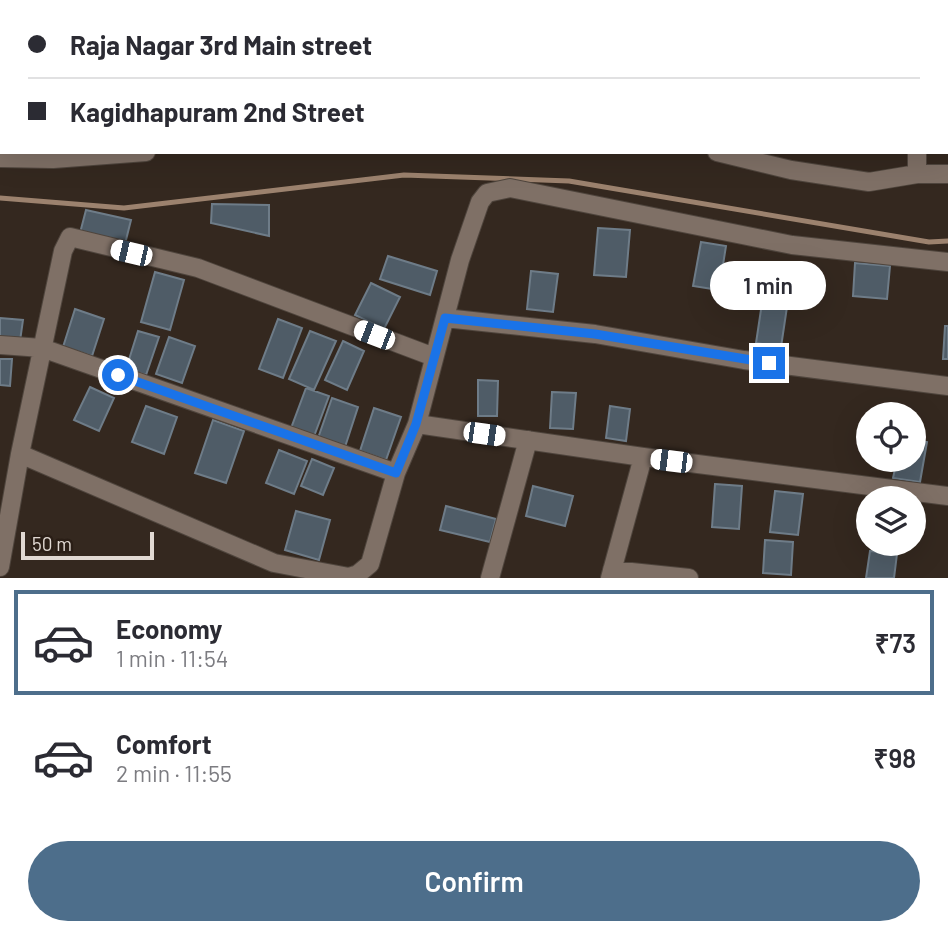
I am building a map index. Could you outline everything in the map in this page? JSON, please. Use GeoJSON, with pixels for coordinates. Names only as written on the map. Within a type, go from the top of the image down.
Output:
{"type":"FeatureCollection","features":[{"type":"Feature","properties":{"kind":"street"},"geometry":{"type":"LineString","coordinates":[[0,158],[100,154]]}},
{"type":"Feature","properties":{"kind":"street"},"geometry":{"type":"LineString","coordinates":[[725,154],[791,170],[869,182],[917,174],[948,174]]}},
{"type":"Feature","properties":{"kind":"street"},"geometry":{"type":"LineString","coordinates":[[917,154],[917,174]]}},
{"type":"Feature","properties":{"kind":"street"},"geometry":{"type":"LineString","coordinates":[[20,454],[274,563],[349,578],[370,564],[396,473],[416,424],[460,260],[481,202],[487,193],[510,188],[792,245],[948,262]]}},
{"type":"Feature","properties":{"kind":"street"},"geometry":{"type":"LineString","coordinates":[[0,567],[42,348],[64,251],[70,237],[198,268],[434,357]]}},
{"type":"Feature","properties":{"kind":"street"},"geometry":{"type":"LineString","coordinates":[[445,318],[595,334],[744,360],[948,386]]}},
{"type":"Feature","properties":{"kind":"street"},"geometry":{"type":"LineString","coordinates":[[0,345],[42,348],[396,473]]}},
{"type":"Feature","properties":{"kind":"street"},"geometry":{"type":"LineString","coordinates":[[416,424],[643,457],[948,496]]}},
{"type":"Feature","properties":{"kind":"street"},"geometry":{"type":"LineString","coordinates":[[490,578],[528,440]]}},
{"type":"Feature","properties":{"kind":"street"},"geometry":{"type":"LineString","coordinates":[[643,457],[611,574],[689,578]]}},
{"type":"Feature","properties":{"kind":"building"},"geometry":{"type":"Polygon","coordinates":[[[212,204],[269,205],[269,236],[211,223],[212,204]]]}},
{"type":"Feature","properties":{"kind":"building"},"geometry":{"type":"Polygon","coordinates":[[[86,210],[131,220],[125,244],[80,233],[86,210]]]}},
{"type":"Feature","properties":{"kind":"building"},"geometry":{"type":"Polygon","coordinates":[[[598,228],[630,230],[626,277],[594,275],[598,228]]]}},
{"type":"Feature","properties":{"kind":"building"},"geometry":{"type":"Polygon","coordinates":[[[701,242],[726,246],[719,290],[693,286],[701,242]]]}},
{"type":"Feature","properties":{"kind":"building"},"geometry":{"type":"Polygon","coordinates":[[[388,256],[437,271],[430,295],[380,279],[388,256]]]}},
{"type":"Feature","properties":{"kind":"building"},"geometry":{"type":"Polygon","coordinates":[[[855,263],[890,266],[887,299],[853,296],[855,263]]]}},
{"type":"Feature","properties":{"kind":"building"},"geometry":{"type":"Polygon","coordinates":[[[531,271],[558,274],[553,312],[527,309],[531,271]]]}},
{"type":"Feature","properties":{"kind":"building"},"geometry":{"type":"Polygon","coordinates":[[[155,272],[184,280],[170,330],[141,322],[155,272]]]}},
{"type":"Feature","properties":{"kind":"building"},"geometry":{"type":"Polygon","coordinates":[[[371,283],[400,297],[384,329],[355,315],[371,283]]]}},
{"type":"Feature","properties":{"kind":"building"},"geometry":{"type":"Polygon","coordinates":[[[762,303],[787,307],[781,347],[756,343],[762,303]]]}},
{"type":"Feature","properties":{"kind":"building"},"geometry":{"type":"Polygon","coordinates":[[[75,309],[104,319],[92,356],[63,347],[75,309]]]}},
{"type":"Feature","properties":{"kind":"building"},"geometry":{"type":"Polygon","coordinates":[[[0,318],[23,320],[20,341],[0,338],[0,318]]]}},
{"type":"Feature","properties":{"kind":"building"},"geometry":{"type":"Polygon","coordinates":[[[278,319],[302,328],[283,378],[259,369],[278,319]]]}},
{"type":"Feature","properties":{"kind":"building"},"geometry":{"type":"Polygon","coordinates":[[[945,326],[948,326],[948,359],[943,359],[945,326]]]}},
{"type":"Feature","properties":{"kind":"building"},"geometry":{"type":"Polygon","coordinates":[[[138,331],[159,337],[146,375],[126,369],[138,331]]]}},
{"type":"Feature","properties":{"kind":"building"},"geometry":{"type":"Polygon","coordinates":[[[310,331],[336,341],[314,390],[289,379],[310,331]]]}},
{"type":"Feature","properties":{"kind":"building"},"geometry":{"type":"Polygon","coordinates":[[[169,337],[195,346],[182,383],[156,374],[169,337]]]}},
{"type":"Feature","properties":{"kind":"building"},"geometry":{"type":"Polygon","coordinates":[[[343,341],[364,351],[347,390],[325,380],[343,341]]]}},
{"type":"Feature","properties":{"kind":"building"},"geometry":{"type":"Polygon","coordinates":[[[0,359],[12,359],[10,386],[0,385],[0,359]]]}},
{"type":"Feature","properties":{"kind":"building"},"geometry":{"type":"Polygon","coordinates":[[[478,380],[498,381],[497,416],[478,416],[478,380]]]}},
{"type":"Feature","properties":{"kind":"building"},"geometry":{"type":"Polygon","coordinates":[[[90,387],[114,398],[99,431],[74,420],[90,387]]]}},
{"type":"Feature","properties":{"kind":"building"},"geometry":{"type":"Polygon","coordinates":[[[306,388],[329,396],[313,439],[290,431],[306,388]]]}},
{"type":"Feature","properties":{"kind":"building"},"geometry":{"type":"Polygon","coordinates":[[[552,392],[576,393],[573,429],[550,428],[552,392]]]}},
{"type":"Feature","properties":{"kind":"building"},"geometry":{"type":"Polygon","coordinates":[[[332,398],[358,407],[344,450],[317,441],[332,398]]]}},
{"type":"Feature","properties":{"kind":"building"},"geometry":{"type":"Polygon","coordinates":[[[146,406],[177,417],[164,454],[132,442],[146,406]]]}},
{"type":"Feature","properties":{"kind":"building"},"geometry":{"type":"Polygon","coordinates":[[[610,406],[630,409],[626,441],[606,438],[610,406]]]}},
{"type":"Feature","properties":{"kind":"building"},"geometry":{"type":"Polygon","coordinates":[[[374,408],[401,417],[386,460],[360,451],[374,408]]]}},
{"type":"Feature","properties":{"kind":"building"},"geometry":{"type":"Polygon","coordinates":[[[213,420],[244,431],[226,483],[195,473],[213,420]]]}},
{"type":"Feature","properties":{"kind":"building"},"geometry":{"type":"Polygon","coordinates":[[[279,450],[307,461],[294,494],[266,483],[279,450]]]}},
{"type":"Feature","properties":{"kind":"building"},"geometry":{"type":"Polygon","coordinates":[[[312,459],[334,468],[323,495],[301,486],[312,459]]]}},
{"type":"Feature","properties":{"kind":"building"},"geometry":{"type":"Polygon","coordinates":[[[894,472],[922,472],[920,482],[893,478],[894,472]]]}},
{"type":"Feature","properties":{"kind":"building"},"geometry":{"type":"Polygon","coordinates":[[[715,484],[742,486],[739,529],[712,527],[715,484]]]}},
{"type":"Feature","properties":{"kind":"building"},"geometry":{"type":"Polygon","coordinates":[[[533,486],[573,496],[565,526],[526,516],[533,486]]]}},
{"type":"Feature","properties":{"kind":"building"},"geometry":{"type":"Polygon","coordinates":[[[775,491],[803,494],[798,535],[770,532],[775,491]]]}},
{"type":"Feature","properties":{"kind":"building"},"geometry":{"type":"Polygon","coordinates":[[[446,506],[496,519],[490,542],[440,530],[446,506]]]}},
{"type":"Feature","properties":{"kind":"building"},"geometry":{"type":"Polygon","coordinates":[[[296,511],[330,520],[319,560],[285,550],[296,511]]]}},
{"type":"Feature","properties":{"kind":"building"},"geometry":{"type":"Polygon","coordinates":[[[765,540],[793,542],[791,575],[763,573],[765,540]]]}},
{"type":"Feature","properties":{"kind":"building"},"geometry":{"type":"Polygon","coordinates":[[[869,556],[897,556],[894,578],[866,578],[869,556]]]}},
{"type":"Feature","properties":{"kind":"waterway"},"geometry":{"type":"LineString","coordinates":[[0,198],[124,208],[404,175],[569,181],[929,242],[948,241]]}},
{"type":"Feature","properties":{"kind":"route"},"geometry":{"type":"LineString","coordinates":[[118,375],[396,473],[416,424],[445,318],[595,334],[769,363]]}}]}
